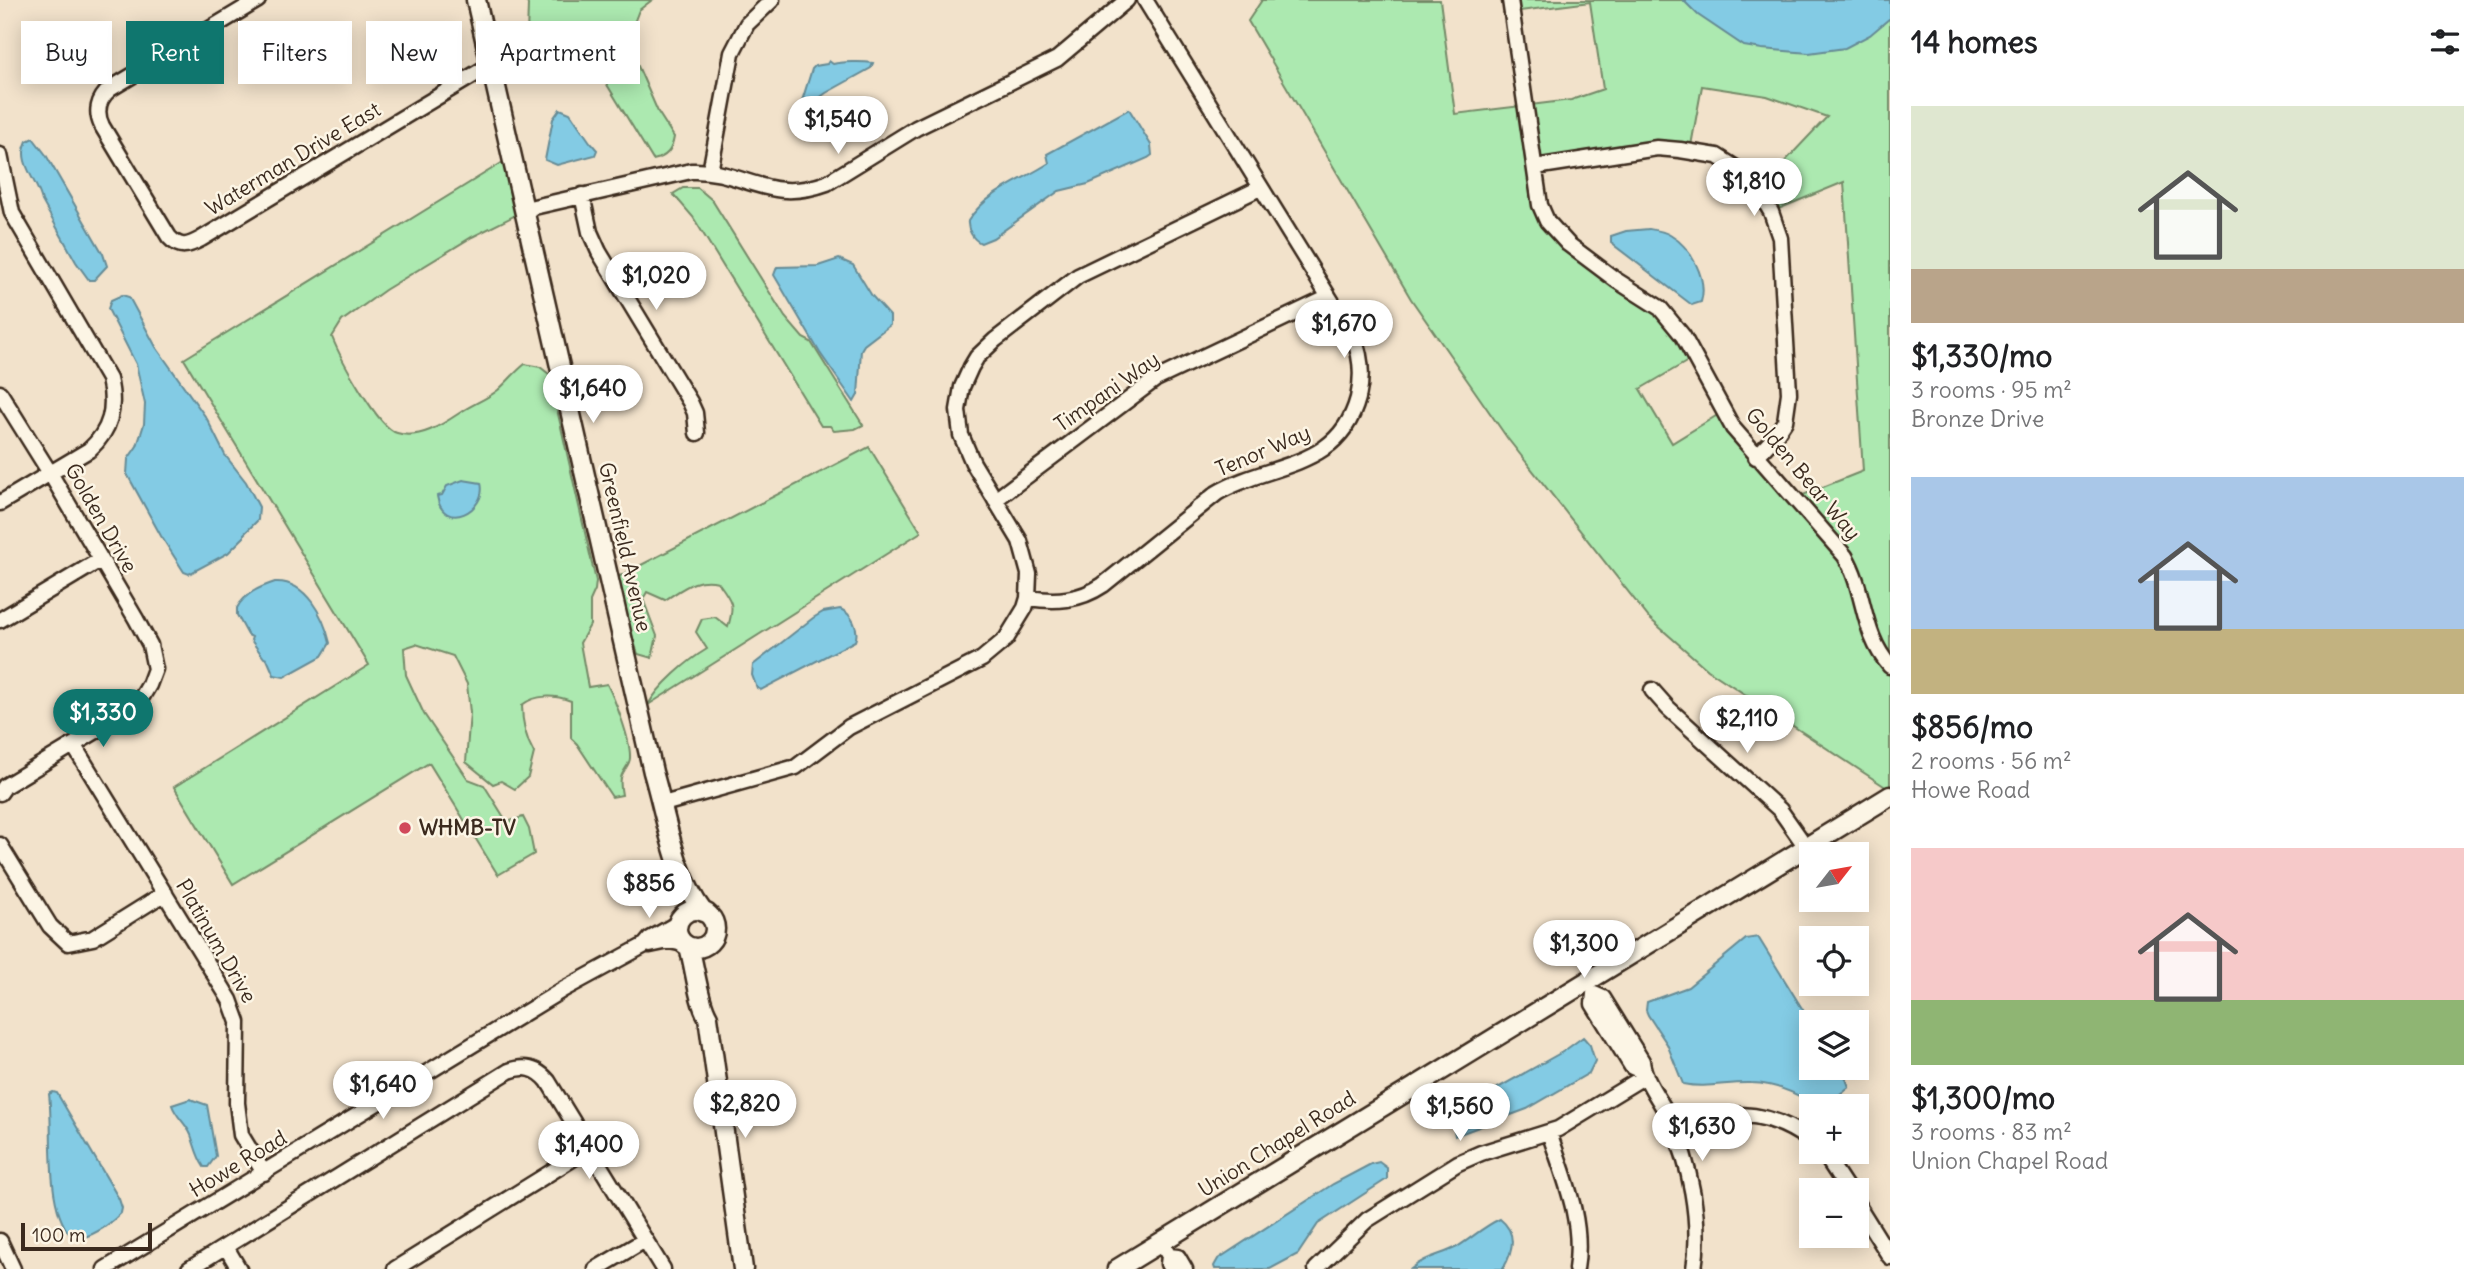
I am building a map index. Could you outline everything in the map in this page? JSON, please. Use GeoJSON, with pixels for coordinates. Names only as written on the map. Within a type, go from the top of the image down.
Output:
{"type":"FeatureCollection","features":[{"type":"Feature","properties":{"kind":"main road","name":"Greenfield Avenue"},"geometry":{"type":"LineString","coordinates":[[476,0],[481,21]]}},
{"type":"Feature","properties":{"kind":"main road","name":"Greenfield Avenue"},"geometry":{"type":"LineString","coordinates":[[497,84],[635,696],[676,859],[691,895],[703,912]]}},
{"type":"Feature","properties":{"kind":"main road","name":"Union Chapel Road"},"geometry":{"type":"LineString","coordinates":[[1814,842],[1890,796]]}},
{"type":"Feature","properties":{"kind":"main road","name":"Union Chapel Road"},"geometry":{"type":"LineString","coordinates":[[1117,1269],[1167,1256],[1590,988],[1799,852]]}},
{"type":"Feature","properties":{"kind":"main road","name":"Greenfield Avenue"},"geometry":{"type":"LineString","coordinates":[[676,859],[674,872],[683,898],[680,920]]}},
{"type":"Feature","properties":{"kind":"main road"},"geometry":{"type":"LineString","coordinates":[[686,945],[698,948],[713,937],[714,925],[708,915],[691,911],[680,920],[678,936],[686,945],[697,973],[703,1009],[708,1017],[743,1269]]}},
{"type":"Feature","properties":{"kind":"main road"},"geometry":{"type":"LineString","coordinates":[[708,1017],[712,1006],[703,966],[709,942]]}},
{"type":"Feature","properties":{"kind":"street","name":"Waterman Drive East"},"geometry":{"type":"LineString","coordinates":[[258,0],[104,94],[98,107],[99,119],[169,237],[178,245],[189,246],[476,74]]}},
{"type":"Feature","properties":{"kind":"street"},"geometry":{"type":"LineString","coordinates":[[710,172],[732,53],[747,24],[772,0]]}},
{"type":"Feature","properties":{"kind":"street"},"geometry":{"type":"LineString","coordinates":[[525,209],[678,172],[710,172],[782,191],[797,191],[827,183],[916,128],[1057,58],[1127,0]]}},
{"type":"Feature","properties":{"kind":"street","name":"Tenor Way"},"geometry":{"type":"LineString","coordinates":[[1028,598],[1055,601],[1089,594],[1217,493],[1310,457],[1340,435],[1356,407],[1360,390],[1362,359],[1353,336],[1146,0]]}},
{"type":"Feature","properties":{"kind":"street","name":"Golden Bear Way"},"geometry":{"type":"LineString","coordinates":[[1510,0],[1540,205],[1547,221],[1568,244],[1660,308],[1684,336],[1733,428],[1845,556],[1854,577],[1871,639],[1878,653],[1890,666]]}},
{"type":"Feature","properties":{"kind":"street"},"geometry":{"type":"LineString","coordinates":[[1535,167],[1657,148],[1680,150],[1717,156],[1736,168],[1758,190],[1771,212],[1780,238],[1789,393],[1785,421],[1756,457]]}},
{"type":"Feature","properties":{"kind":"street"},"geometry":{"type":"LineString","coordinates":[[0,158],[12,213],[109,379],[114,399],[101,439],[89,450],[0,503]]}},
{"type":"Feature","properties":{"kind":"street"},"geometry":{"type":"LineString","coordinates":[[663,804],[796,767],[849,727],[990,654],[1012,632],[1028,598],[1029,574],[1024,552],[965,448],[959,423],[962,387],[977,357],[1078,276],[1260,188]]}},
{"type":"Feature","properties":{"kind":"street"},"geometry":{"type":"LineString","coordinates":[[582,195],[594,241],[690,402],[695,412],[697,433]]}},
{"type":"Feature","properties":{"kind":"street","name":"Timpani Way"},"geometry":{"type":"LineString","coordinates":[[995,500],[1156,379],[1329,297]]}},
{"type":"Feature","properties":{"kind":"street","name":"Golden Drive"},"geometry":{"type":"LineString","coordinates":[[0,393],[51,473],[150,645],[155,669],[149,685],[135,707],[74,746]]}},
{"type":"Feature","properties":{"kind":"street"},"geometry":{"type":"LineString","coordinates":[[0,620],[100,560]]}},
{"type":"Feature","properties":{"kind":"street"},"geometry":{"type":"LineString","coordinates":[[1653,690],[1668,708],[1767,796],[1785,815],[1803,842]]}},
{"type":"Feature","properties":{"kind":"street"},"geometry":{"type":"LineString","coordinates":[[0,793],[5,786],[74,746]]}},
{"type":"Feature","properties":{"kind":"street","name":"Platinum Drive"},"geometry":{"type":"LineString","coordinates":[[74,746],[230,1000],[238,1022],[237,1102],[241,1135],[264,1173]]}},
{"type":"Feature","properties":{"kind":"street"},"geometry":{"type":"LineString","coordinates":[[0,845],[50,926],[68,943],[93,938],[165,893]]}},
{"type":"Feature","properties":{"kind":"street","name":"Howe Road"},"geometry":{"type":"LineString","coordinates":[[645,945],[680,920]]}},
{"type":"Feature","properties":{"kind":"street","name":"Howe Road"},"geometry":{"type":"LineString","coordinates":[[105,1269],[564,989],[645,945],[669,942],[686,945]]}},
{"type":"Feature","properties":{"kind":"street"},"geometry":{"type":"LineString","coordinates":[[1590,988],[1603,998],[1642,1061],[1644,1074],[1673,1126],[1690,1186],[1695,1221],[1694,1269]]}},
{"type":"Feature","properties":{"kind":"street"},"geometry":{"type":"LineString","coordinates":[[189,1269],[519,1067],[537,1070],[556,1092],[663,1269]]}},
{"type":"Feature","properties":{"kind":"street"},"geometry":{"type":"LineString","coordinates":[[1316,1269],[1367,1220],[1458,1163],[1549,1132],[1570,1122],[1644,1074]]}},
{"type":"Feature","properties":{"kind":"street"},"geometry":{"type":"LineString","coordinates":[[1673,1126],[1710,1116],[1746,1114],[1782,1123],[1799,1134]]}},
{"type":"Feature","properties":{"kind":"street"},"geometry":{"type":"LineString","coordinates":[[1549,1132],[1576,1215],[1579,1235],[1576,1269]]}},
{"type":"Feature","properties":{"kind":"street"},"geometry":{"type":"LineString","coordinates":[[395,1269],[590,1148]]}},
{"type":"Feature","properties":{"kind":"street"},"geometry":{"type":"LineString","coordinates":[[1869,1223],[1890,1257]]}},
{"type":"Feature","properties":{"kind":"street"},"geometry":{"type":"LineString","coordinates":[[596,1269],[645,1240]]}},
{"type":"Feature","properties":{"kind":"street"},"geometry":{"type":"LineString","coordinates":[[0,1241],[13,1269]]}},
{"type":"Feature","properties":{"kind":"street"},"geometry":{"type":"LineString","coordinates":[[226,1247],[239,1269]]}},
{"type":"Feature","properties":{"kind":"street"},"geometry":{"type":"LineString","coordinates":[[1167,1256],[1178,1257],[1185,1269]]}},
{"type":"Feature","properties":{"kind":"green space"},"geometry":{"type":"Polygon","coordinates":[[[524,0],[652,0],[639,10],[635,21],[527,21],[528,4],[524,0]]]}},
{"type":"Feature","properties":{"kind":"green space"},"geometry":{"type":"Polygon","coordinates":[[[1262,0],[1440,0],[1455,114],[1571,100],[1603,89],[1590,2],[1512,12],[1510,0],[1890,0],[1890,790],[1708,670],[1649,618],[1508,439],[1411,299],[1248,21],[1262,0]],[[1702,86],[1690,151],[1536,167],[1547,221],[1683,336],[1695,357],[1640,389],[1672,443],[1724,411],[1793,499],[1863,471],[1844,182],[1771,212],[1758,190],[1827,117],[1767,96],[1702,86]]]}},
{"type":"Feature","properties":{"kind":"green space"},"geometry":{"type":"Polygon","coordinates":[[[640,71],[658,112],[674,137],[672,146],[665,155],[653,160],[607,84],[640,84],[640,71]]]}},
{"type":"Feature","properties":{"kind":"green space"},"geometry":{"type":"Polygon","coordinates":[[[508,159],[520,213],[472,237],[385,290],[342,321],[332,337],[370,406],[389,428],[406,435],[431,430],[494,393],[525,364],[540,367],[549,374],[596,581],[590,601],[590,625],[580,643],[588,687],[607,684],[630,750],[629,763],[621,778],[622,795],[612,797],[571,738],[571,701],[552,697],[539,697],[522,705],[525,730],[534,753],[528,777],[515,789],[501,781],[493,784],[466,762],[470,713],[467,684],[453,656],[416,644],[404,648],[406,675],[424,714],[468,779],[484,785],[507,822],[523,817],[529,829],[534,854],[498,875],[429,763],[233,884],[174,787],[369,665],[184,359],[508,159]]]}},
{"type":"Feature","properties":{"kind":"green space"},"geometry":{"type":"Polygon","coordinates":[[[683,188],[698,188],[712,200],[785,317],[803,338],[811,342],[863,425],[855,429],[834,431],[830,426],[821,426],[693,217],[673,194],[683,188]]]}},
{"type":"Feature","properties":{"kind":"green space"},"geometry":{"type":"Polygon","coordinates":[[[869,447],[921,532],[648,705],[674,674],[707,649],[696,632],[702,619],[715,617],[728,627],[731,603],[718,582],[703,581],[690,585],[665,600],[647,592],[643,599],[657,636],[652,658],[638,654],[614,579],[869,447]]]}},
{"type":"Feature","properties":{"kind":"water"},"geometry":{"type":"Polygon","coordinates":[[[1683,0],[1890,0],[1890,18],[1870,35],[1845,48],[1809,53],[1762,49],[1744,46],[1698,15],[1683,0]]]}},
{"type":"Feature","properties":{"kind":"water"},"geometry":{"type":"Polygon","coordinates":[[[829,61],[833,64],[873,63],[871,68],[811,104],[803,103],[812,69],[829,61]]]}},
{"type":"Feature","properties":{"kind":"water"},"geometry":{"type":"Polygon","coordinates":[[[560,109],[570,113],[597,150],[595,155],[557,165],[545,160],[553,119],[560,109]]]}},
{"type":"Feature","properties":{"kind":"water"},"geometry":{"type":"Polygon","coordinates":[[[1129,109],[1151,145],[1152,155],[1088,184],[1059,191],[993,238],[981,243],[973,237],[968,221],[985,202],[1049,163],[1047,154],[1129,109]]]}},
{"type":"Feature","properties":{"kind":"water"},"geometry":{"type":"Polygon","coordinates":[[[33,138],[46,155],[103,254],[107,266],[94,280],[89,280],[76,262],[42,201],[29,171],[24,149],[27,141],[33,138]]]}},
{"type":"Feature","properties":{"kind":"water"},"geometry":{"type":"Polygon","coordinates":[[[1649,229],[1670,235],[1691,255],[1700,274],[1703,293],[1701,302],[1692,305],[1611,243],[1611,236],[1626,231],[1649,229]]]}},
{"type":"Feature","properties":{"kind":"water"},"geometry":{"type":"Polygon","coordinates":[[[839,259],[853,265],[872,296],[890,316],[890,325],[861,350],[858,395],[854,402],[820,353],[774,275],[777,267],[818,266],[839,259]]]}},
{"type":"Feature","properties":{"kind":"water"},"geometry":{"type":"Polygon","coordinates":[[[122,295],[129,297],[156,347],[207,419],[225,455],[246,482],[259,507],[258,520],[228,553],[189,574],[184,572],[161,536],[127,474],[128,459],[137,446],[144,424],[145,404],[136,364],[108,309],[111,300],[122,295]]]}},
{"type":"Feature","properties":{"kind":"water"},"geometry":{"type":"Polygon","coordinates":[[[463,480],[481,483],[478,502],[464,514],[447,514],[437,496],[442,495],[447,486],[463,480]]]}},
{"type":"Feature","properties":{"kind":"water"},"geometry":{"type":"Polygon","coordinates":[[[275,582],[296,587],[312,602],[330,643],[322,656],[284,677],[274,675],[267,659],[251,640],[252,637],[248,635],[237,615],[237,608],[249,594],[275,582]]]}},
{"type":"Feature","properties":{"kind":"water"},"geometry":{"type":"Polygon","coordinates":[[[840,609],[848,614],[853,622],[855,641],[761,690],[757,688],[752,675],[753,665],[813,618],[823,612],[840,609]]]}},
{"type":"Feature","properties":{"kind":"water"},"geometry":{"type":"Polygon","coordinates":[[[1758,937],[1803,1010],[1799,1010],[1799,1080],[1846,1080],[1849,1087],[1840,1094],[1799,1096],[1759,1083],[1700,1086],[1683,1084],[1667,1044],[1648,1015],[1647,1002],[1688,987],[1746,939],[1758,937]]]}},
{"type":"Feature","properties":{"kind":"water"},"geometry":{"type":"Polygon","coordinates":[[[1583,1037],[1590,1045],[1595,1061],[1589,1073],[1527,1109],[1455,1136],[1453,1124],[1462,1108],[1564,1051],[1583,1037]]]}},
{"type":"Feature","properties":{"kind":"water"},"geometry":{"type":"Polygon","coordinates":[[[57,1093],[122,1208],[121,1213],[100,1230],[75,1239],[65,1227],[54,1192],[49,1094],[57,1093]]]}},
{"type":"Feature","properties":{"kind":"water"},"geometry":{"type":"Polygon","coordinates":[[[190,1099],[207,1105],[216,1156],[208,1167],[204,1167],[189,1131],[172,1105],[190,1099]]]}},
{"type":"Feature","properties":{"kind":"water"},"geometry":{"type":"Polygon","coordinates":[[[1379,1162],[1387,1168],[1387,1179],[1318,1224],[1298,1254],[1270,1269],[1215,1269],[1218,1259],[1333,1184],[1379,1162]]]}},
{"type":"Feature","properties":{"kind":"water"},"geometry":{"type":"Polygon","coordinates":[[[1500,1219],[1509,1230],[1512,1243],[1503,1269],[1411,1269],[1457,1247],[1500,1219]]]}},
{"type":"Feature","properties":{"kind":"place","name":"WHMB-TV"},"geometry":{"type":"Point","coordinates":[405,828]}}]}
